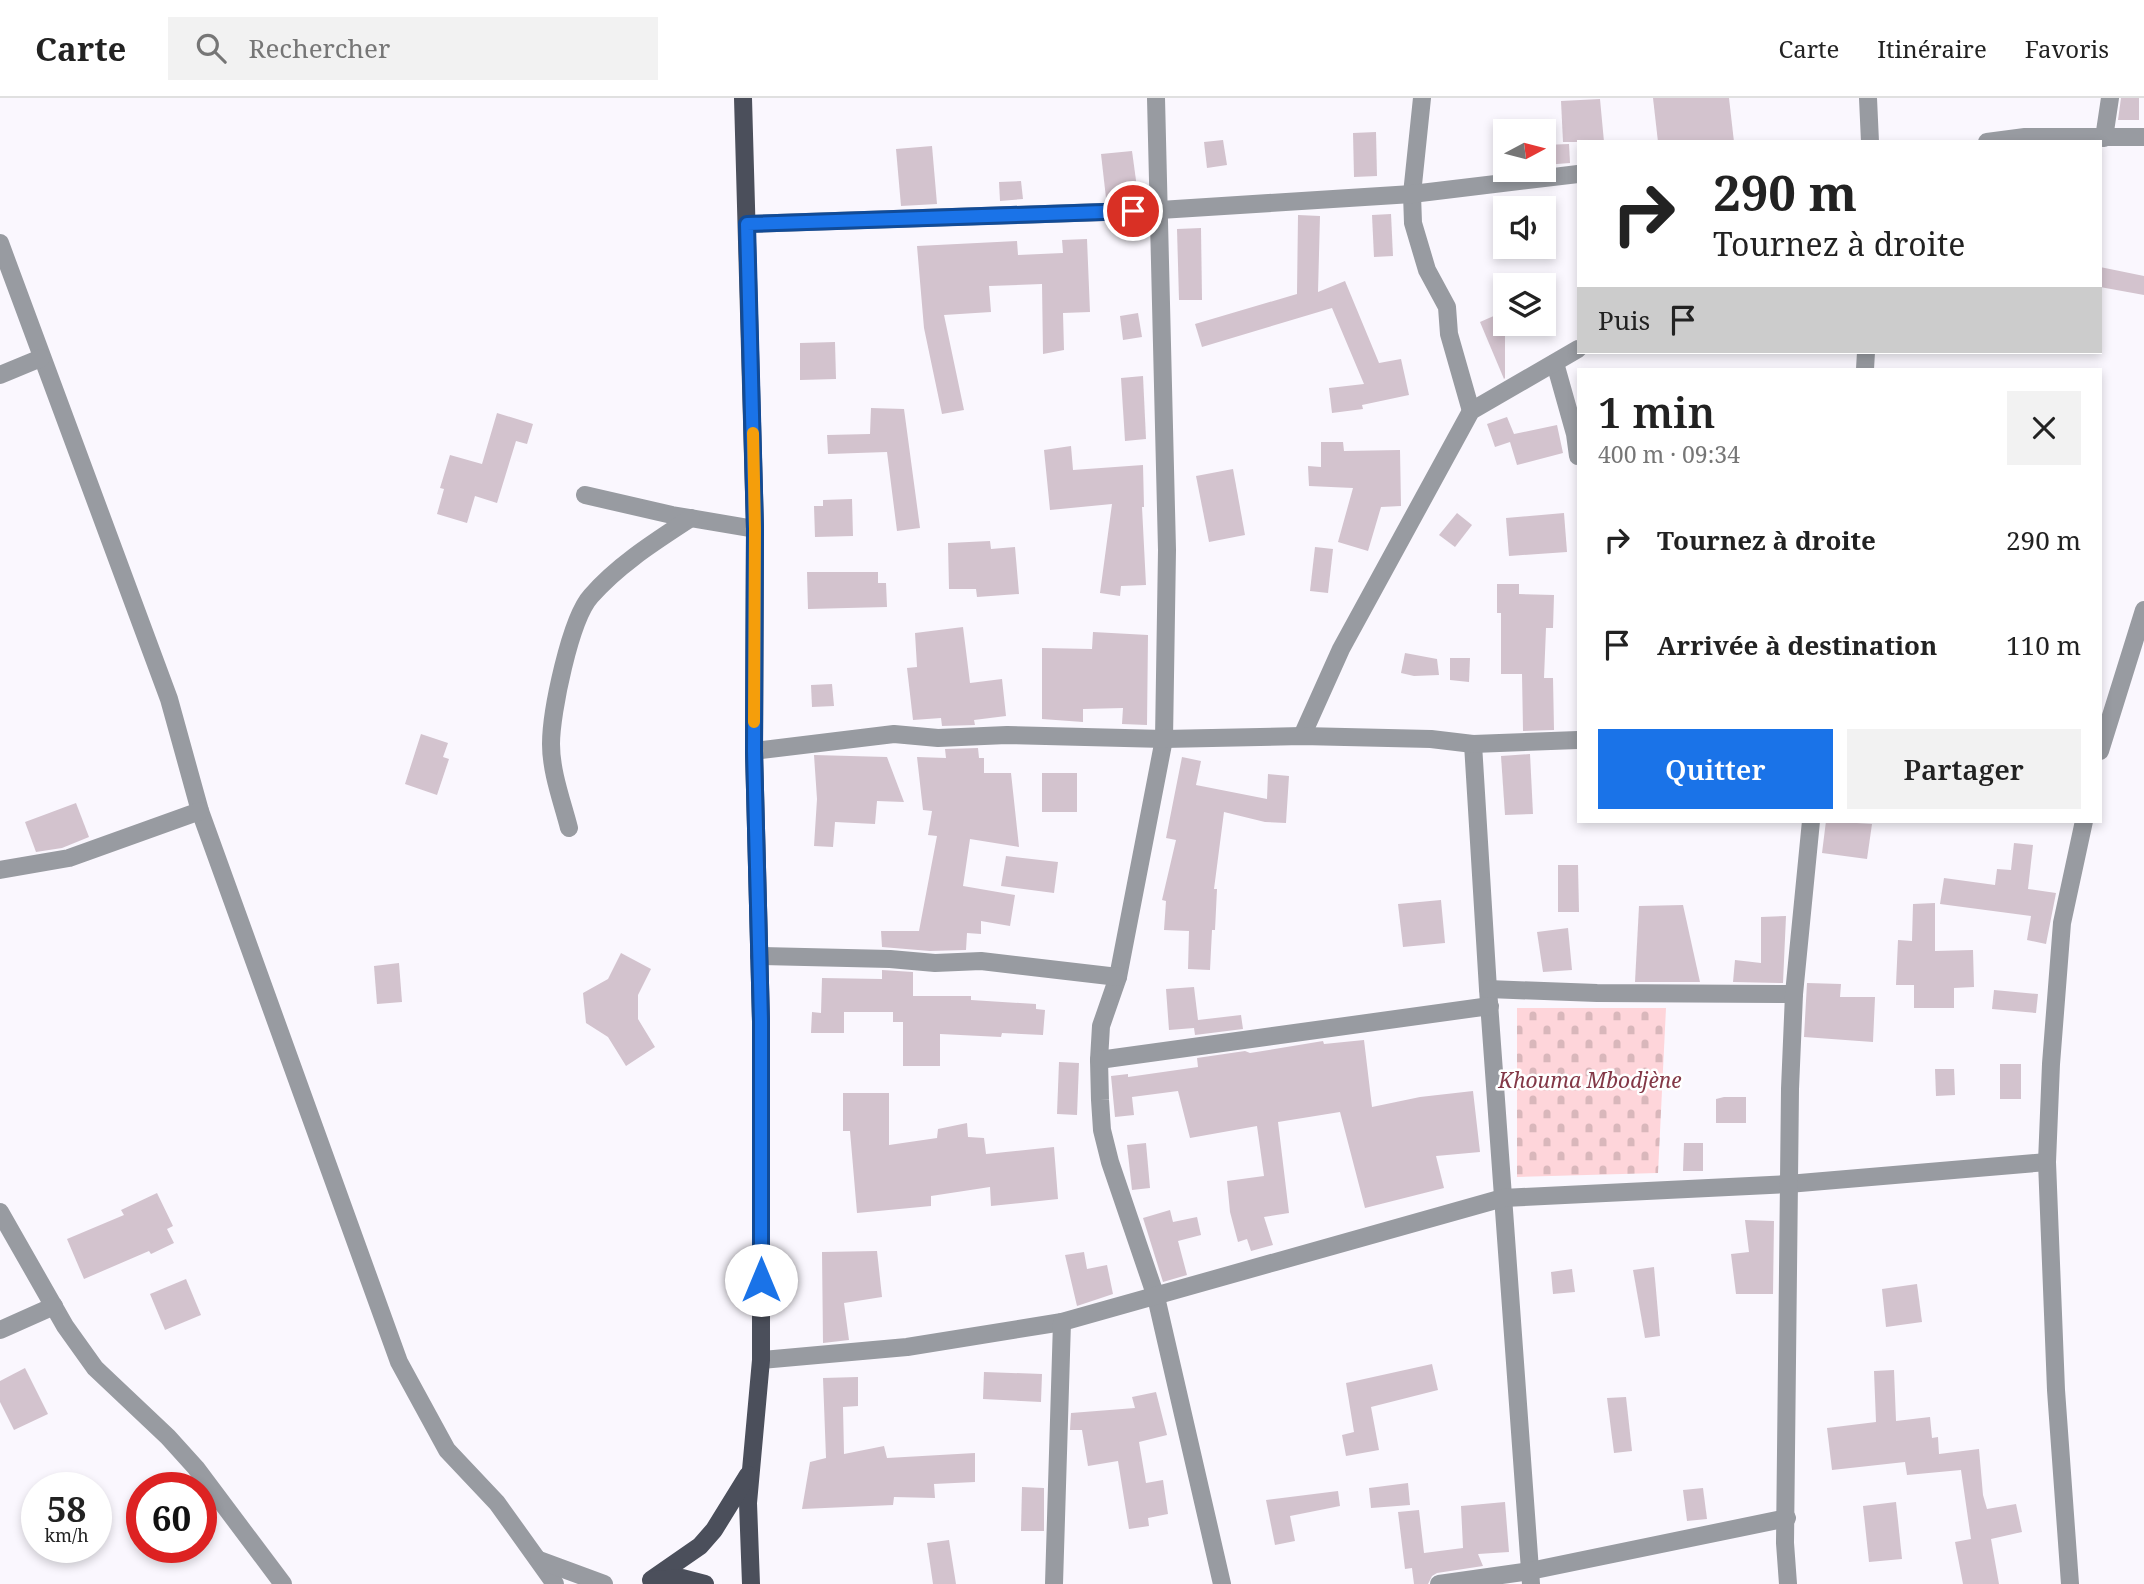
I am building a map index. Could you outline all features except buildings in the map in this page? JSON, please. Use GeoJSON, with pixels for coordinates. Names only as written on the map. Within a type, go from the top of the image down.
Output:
{"type":"FeatureCollection","features":[{"type":"Feature","properties":{"kind":"main road"},"geometry":{"type":"LineString","coordinates":[[743,98],[755,529],[754,751],[759,956],[761,1360],[750,1472],[748,1526],[751,1584]]}},
{"type":"Feature","properties":{"kind":"main road"},"geometry":{"type":"LineString","coordinates":[[646,1582],[699,1546],[714,1530],[750,1472]]}},
{"type":"Feature","properties":{"kind":"main road"},"geometry":{"type":"LineString","coordinates":[[646,1582],[682,1578],[705,1584]]}},
{"type":"Feature","properties":{"kind":"street"},"geometry":{"type":"LineString","coordinates":[[1156,98],[1167,551],[1164,739],[1118,977],[1101,1026],[1099,1060],[1102,1130],[1156,1297],[1222,1584]]}},
{"type":"Feature","properties":{"kind":"street"},"geometry":{"type":"LineString","coordinates":[[1422,98],[1412,194],[1413,223],[1427,270],[1447,307],[1449,334],[1471,411]]}},
{"type":"Feature","properties":{"kind":"street"},"geometry":{"type":"LineString","coordinates":[[1868,98],[1870,140]]}},
{"type":"Feature","properties":{"kind":"street"},"geometry":{"type":"LineString","coordinates":[[2104,138],[2110,98]]}},
{"type":"Feature","properties":{"kind":"street"},"geometry":{"type":"LineString","coordinates":[[2002,140],[2025,137],[2144,137]]}},
{"type":"Feature","properties":{"kind":"street"},"geometry":{"type":"LineString","coordinates":[[747,224],[1160,210],[1412,194],[1577,174]]}},
{"type":"Feature","properties":{"kind":"street"},"geometry":{"type":"LineString","coordinates":[[0,243],[169,699],[200,811],[399,1362],[447,1450],[497,1503],[555,1584]]}},
{"type":"Feature","properties":{"kind":"street"},"geometry":{"type":"LineString","coordinates":[[1301,736],[1341,649],[1471,411],[1577,350]]}},
{"type":"Feature","properties":{"kind":"street"},"geometry":{"type":"LineString","coordinates":[[0,375],[41,359]]}},
{"type":"Feature","properties":{"kind":"street"},"geometry":{"type":"LineString","coordinates":[[1555,363],[1577,449]]}},
{"type":"Feature","properties":{"kind":"street"},"geometry":{"type":"LineString","coordinates":[[584,495],[755,529]]}},
{"type":"Feature","properties":{"kind":"street"},"geometry":{"type":"LineString","coordinates":[[569,828],[552,762],[551,743],[554,711],[578,617],[589,598],[635,556],[691,518]]}},
{"type":"Feature","properties":{"kind":"street"},"geometry":{"type":"LineString","coordinates":[[2104,722],[2144,610]]}},
{"type":"Feature","properties":{"kind":"street"},"geometry":{"type":"LineString","coordinates":[[754,751],[894,734],[939,738],[1007,735],[1164,739],[1301,736],[1431,739],[1473,744],[1577,740]]}},
{"type":"Feature","properties":{"kind":"street"},"geometry":{"type":"LineString","coordinates":[[1473,744],[1530,1577]]}},
{"type":"Feature","properties":{"kind":"street"},"geometry":{"type":"LineString","coordinates":[[0,870],[69,858],[200,811]]}},
{"type":"Feature","properties":{"kind":"street"},"geometry":{"type":"LineString","coordinates":[[1788,1584],[1785,1543],[1788,1184],[1794,994],[1811,823]]}},
{"type":"Feature","properties":{"kind":"street"},"geometry":{"type":"LineString","coordinates":[[2070,1584],[2056,1390],[2047,1162],[2051,1064],[2062,923],[2084,823]]}},
{"type":"Feature","properties":{"kind":"street"},"geometry":{"type":"LineString","coordinates":[[759,956],[981,961],[1118,977]]}},
{"type":"Feature","properties":{"kind":"street"},"geometry":{"type":"LineString","coordinates":[[1099,1060],[1489,998],[1597,993],[1794,994]]}},
{"type":"Feature","properties":{"kind":"street"},"geometry":{"type":"LineString","coordinates":[[761,1360],[907,1347],[1062,1322],[1503,1198],[1788,1184],[2047,1162]]}},
{"type":"Feature","properties":{"kind":"street"},"geometry":{"type":"LineString","coordinates":[[0,1212],[54,1306],[95,1368],[168,1437],[196,1468],[283,1584]]}},
{"type":"Feature","properties":{"kind":"street"},"geometry":{"type":"LineString","coordinates":[[0,1330],[54,1306]]}},
{"type":"Feature","properties":{"kind":"street"},"geometry":{"type":"LineString","coordinates":[[1054,1584],[1062,1322]]}},
{"type":"Feature","properties":{"kind":"street"},"geometry":{"type":"LineString","coordinates":[[1439,1584],[1530,1577],[1787,1518]]}},
{"type":"Feature","properties":{"kind":"street"},"geometry":{"type":"LineString","coordinates":[[539,1560],[604,1584]]}},
{"type":"Feature","properties":{"kind":"green space","name":"Khouma Mbodjène"},"geometry":{"type":"Polygon","coordinates":[[[1517,1008],[1666,1008],[1658,1173],[1517,1177],[1517,1008]]]}},
{"type":"Feature","properties":{"kind":"slow traffic"},"geometry":{"type":"LineString","coordinates":[[753,433],[754,722]]}},
{"type":"Feature","properties":{"kind":"route"},"geometry":{"type":"LineString","coordinates":[[761,1280],[761,1021],[754,751],[755,529],[747,224],[1133,211]]}}]}
